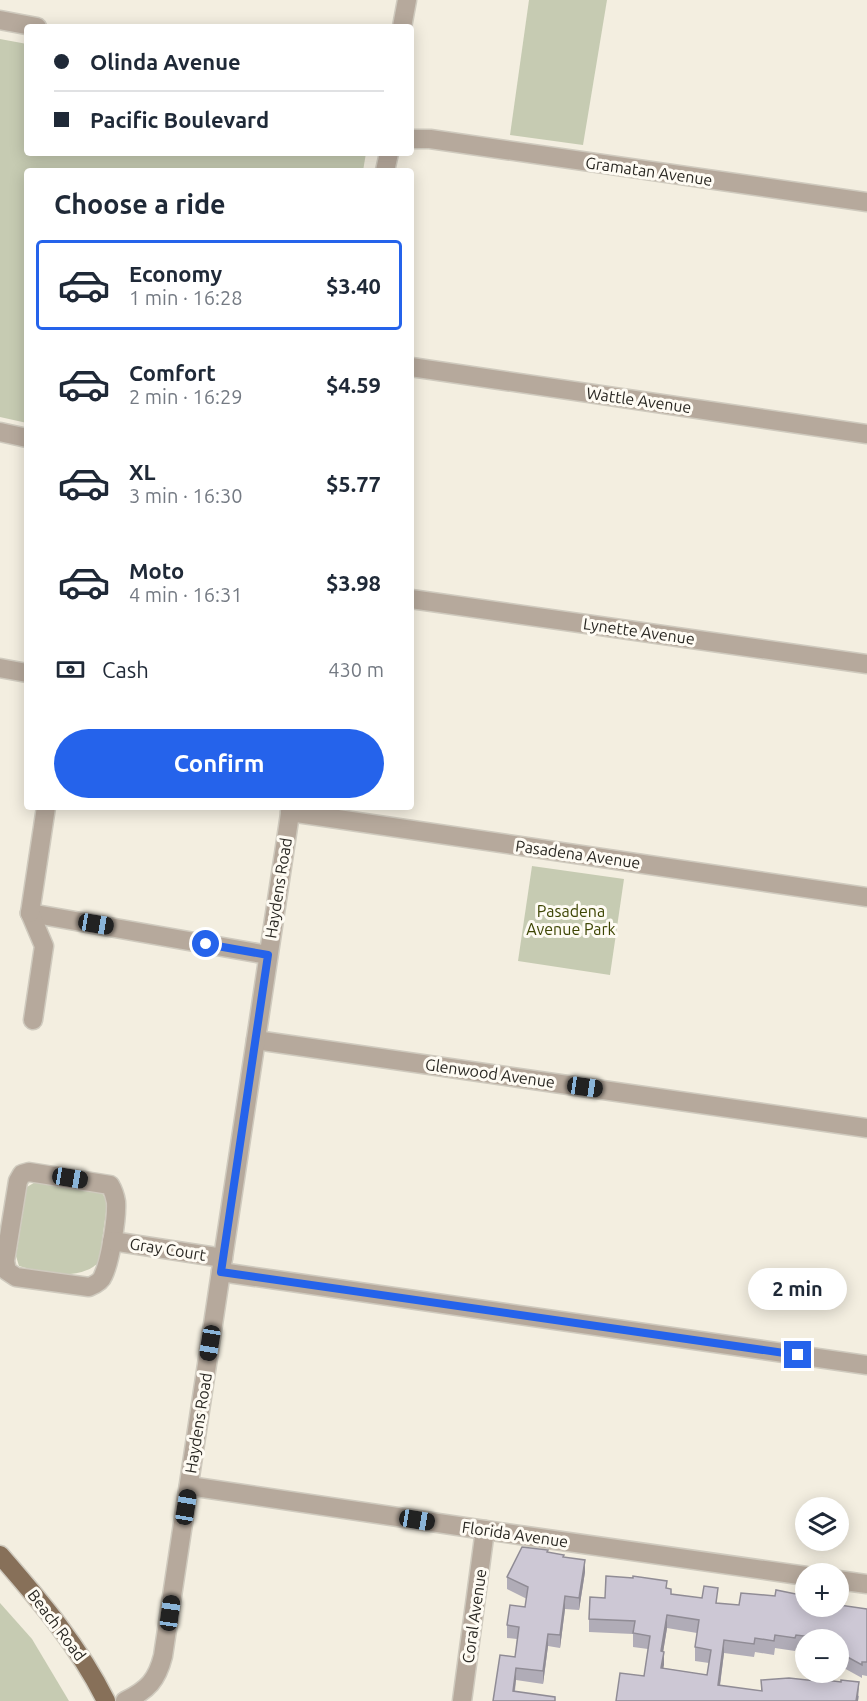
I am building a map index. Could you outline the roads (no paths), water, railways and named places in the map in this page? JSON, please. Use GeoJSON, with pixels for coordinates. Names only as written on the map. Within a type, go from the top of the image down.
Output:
{"type":"FeatureCollection","features":[{"type":"Feature","properties":{"kind":"main road","name":"Beach Road"},"geometry":{"type":"LineString","coordinates":[[0,1555],[65,1632],[86,1663],[106,1701]]}},
{"type":"Feature","properties":{"kind":"street"},"geometry":{"type":"LineString","coordinates":[[403,24],[407,0]]}},
{"type":"Feature","properties":{"kind":"street"},"geometry":{"type":"LineString","coordinates":[[0,20],[24,25]]}},
{"type":"Feature","properties":{"kind":"street","name":"Gramatan Avenue"},"geometry":{"type":"LineString","coordinates":[[414,132],[430,139]]}},
{"type":"Feature","properties":{"kind":"street","name":"Gramatan Avenue"},"geometry":{"type":"LineString","coordinates":[[414,139],[430,139],[867,202]]}},
{"type":"Feature","properties":{"kind":"street","name":"Wattle Avenue"},"geometry":{"type":"LineString","coordinates":[[414,367],[867,434]]}},
{"type":"Feature","properties":{"kind":"street"},"geometry":{"type":"LineString","coordinates":[[0,432],[24,437]]}},
{"type":"Feature","properties":{"kind":"street","name":"Lynette Avenue"},"geometry":{"type":"LineString","coordinates":[[414,599],[867,664]]}},
{"type":"Feature","properties":{"kind":"street"},"geometry":{"type":"LineString","coordinates":[[0,668],[24,672]]}},
{"type":"Feature","properties":{"kind":"street"},"geometry":{"type":"LineString","coordinates":[[33,1020],[44,946],[30,913],[46,810]]}},
{"type":"Feature","properties":{"kind":"street","name":"Pasadena Avenue"},"geometry":{"type":"LineString","coordinates":[[290,810],[867,897]]}},
{"type":"Feature","properties":{"kind":"street","name":"Haydens Road"},"geometry":{"type":"LineString","coordinates":[[125,1701],[147,1688],[153,1681],[163,1656],[290,810]]}},
{"type":"Feature","properties":{"kind":"street"},"geometry":{"type":"LineString","coordinates":[[30,913],[268,955]]}},
{"type":"Feature","properties":{"kind":"street","name":"Glenwood Avenue"},"geometry":{"type":"LineString","coordinates":[[256,1040],[867,1128]]}},
{"type":"Feature","properties":{"kind":"street","name":"Gray Court"},"geometry":{"type":"LineString","coordinates":[[29,1172],[110,1185],[116,1202],[112,1241],[103,1278],[89,1287],[16,1277],[7,1270],[5,1261],[18,1181],[22,1174],[29,1172]]}},
{"type":"Feature","properties":{"kind":"street","name":"Gray Court"},"geometry":{"type":"LineString","coordinates":[[112,1241],[222,1265],[867,1365]]}},
{"type":"Feature","properties":{"kind":"street","name":"Florida Avenue"},"geometry":{"type":"LineString","coordinates":[[189,1486],[795,1574]]}},
{"type":"Feature","properties":{"kind":"street","name":"Coral Avenue"},"geometry":{"type":"LineString","coordinates":[[462,1701],[485,1530]]}},
{"type":"Feature","properties":{"kind":"street"},"geometry":{"type":"LineString","coordinates":[[849,1582],[867,1584]]}},
{"type":"Feature","properties":{"kind":"park label","name":"Pasadena Avenue Park"},"geometry":{"type":"Point","coordinates":[571,920]}}]}
